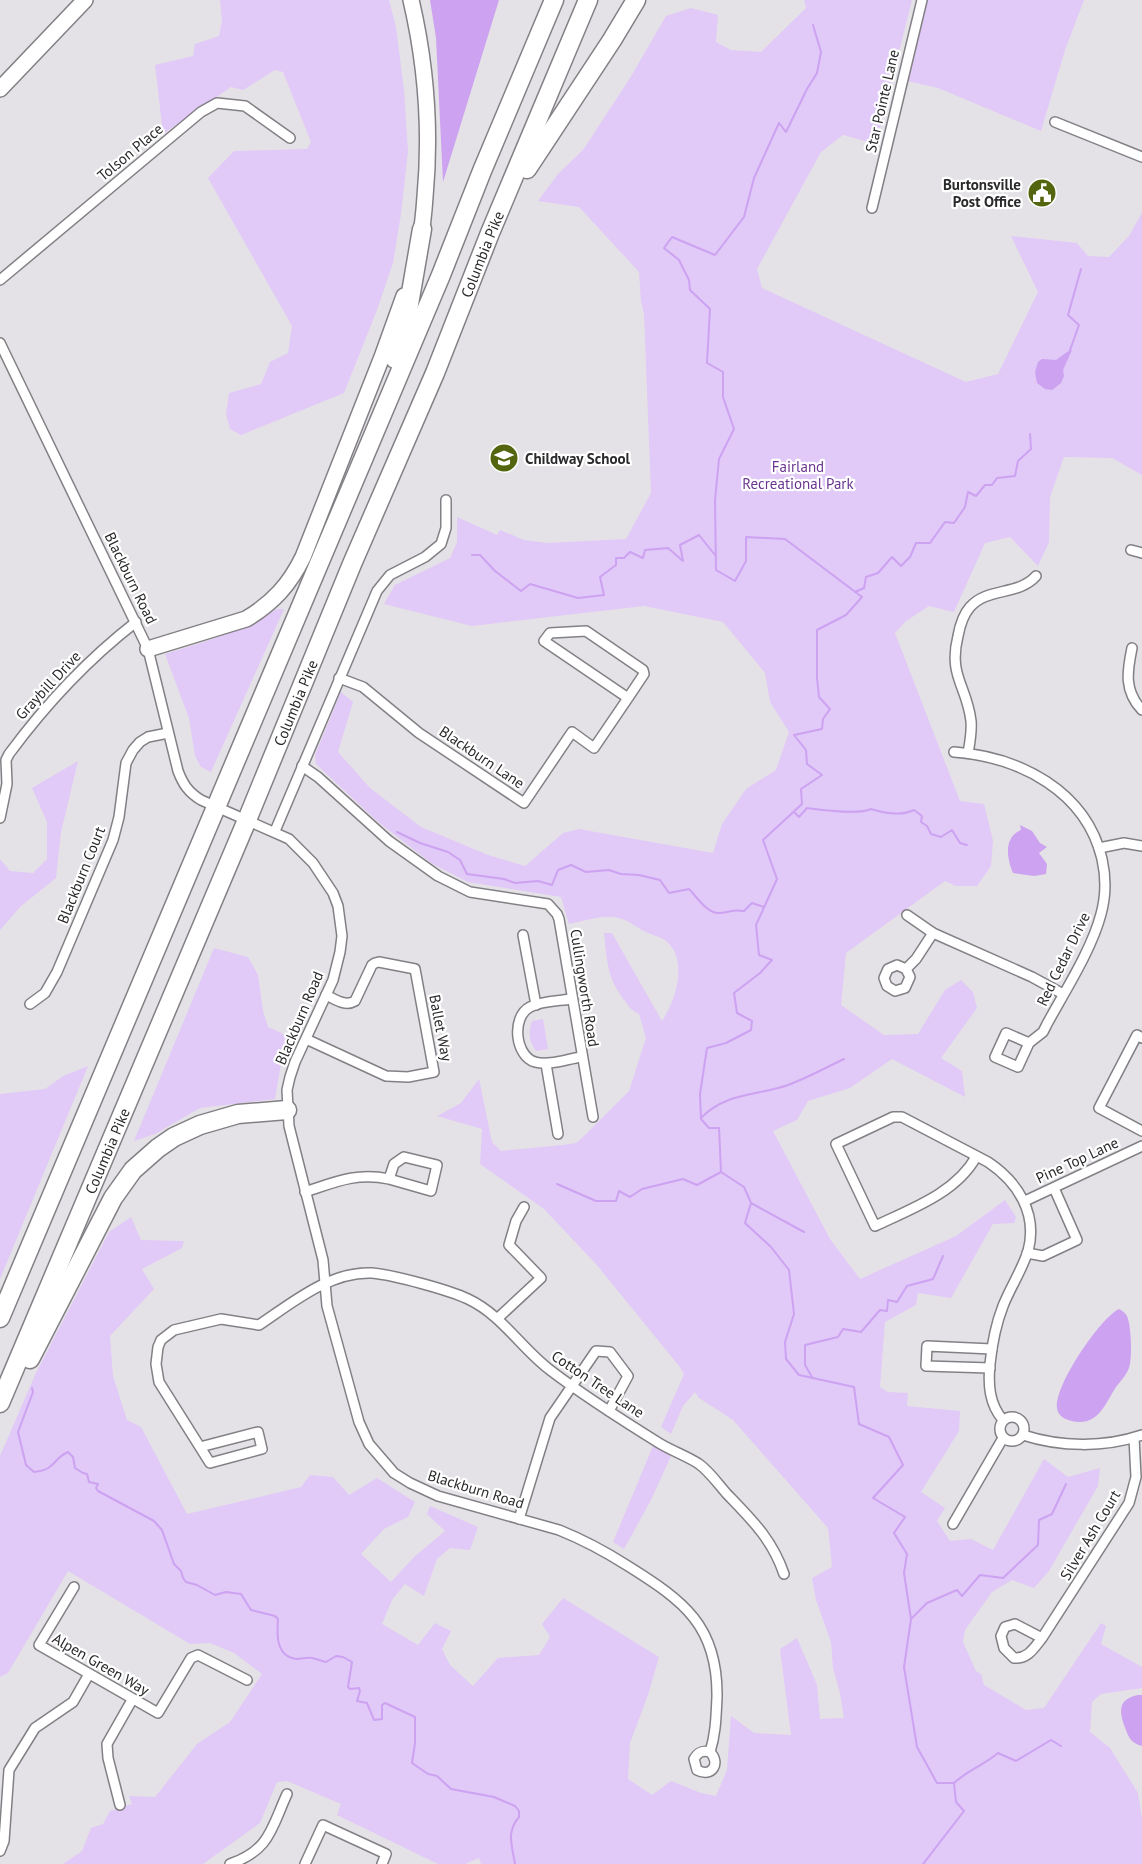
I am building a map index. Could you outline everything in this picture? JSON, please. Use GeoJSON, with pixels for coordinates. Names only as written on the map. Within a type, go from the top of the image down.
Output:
{"type":"FeatureCollection","features":[{"type":"Feature","properties":{"kind":"highway","name":"Columbia Pike"},"geometry":{"type":"LineString","coordinates":[[0,1318],[441,275],[554,0]]}},
{"type":"Feature","properties":{"kind":"highway","name":"Columbia Pike"},"geometry":{"type":"LineString","coordinates":[[0,1403],[247,820],[352,564],[435,373],[490,233],[588,0]]}},
{"type":"Feature","properties":{"kind":"highway"},"geometry":{"type":"LineString","coordinates":[[490,233],[534,156],[612,40],[636,0]]}},
{"type":"Feature","properties":{"kind":"highway"},"geometry":{"type":"LineString","coordinates":[[345,502],[394,362],[407,316],[422,229]]}},
{"type":"Feature","properties":{"kind":"highway"},"geometry":{"type":"LineString","coordinates":[[0,1420],[113,1198],[133,1170],[174,1137],[200,1125],[238,1113],[287,1110]]}},
{"type":"Feature","properties":{"kind":"main road"},"geometry":{"type":"LineString","coordinates":[[0,89],[85,0]]}},
{"type":"Feature","properties":{"kind":"main road"},"geometry":{"type":"LineString","coordinates":[[148,649],[246,619],[275,599],[295,574],[400,311],[422,229],[426,179],[425,91],[411,0]]}},
{"type":"Feature","properties":{"kind":"street","name":"Star Pointe Lane"},"geometry":{"type":"LineString","coordinates":[[872,208],[922,0]]}},
{"type":"Feature","properties":{"kind":"street","name":"Tolson Place"},"geometry":{"type":"LineString","coordinates":[[0,280],[201,112],[217,103],[245,106],[290,138]]}},
{"type":"Feature","properties":{"kind":"street"},"geometry":{"type":"LineString","coordinates":[[1055,122],[1142,157]]}},
{"type":"Feature","properties":{"kind":"street","name":"Blackburn Road"},"geometry":{"type":"LineString","coordinates":[[0,343],[148,649],[178,771],[186,788],[191,794],[275,831],[294,843],[313,863],[333,892],[338,906],[342,936],[340,952],[333,980],[290,1077],[287,1110],[293,1145],[323,1260],[327,1306],[359,1422],[369,1444],[394,1473],[423,1490],[560,1530],[590,1543],[661,1587],[689,1612],[705,1635],[715,1662],[716,1725],[710,1752]]}},
{"type":"Feature","properties":{"kind":"street"},"geometry":{"type":"LineString","coordinates":[[275,831],[368,608],[383,581],[398,570],[425,557],[441,544],[446,528],[446,500]]}},
{"type":"Feature","properties":{"kind":"street"},"geometry":{"type":"LineString","coordinates":[[1131,550],[1142,552]]}},
{"type":"Feature","properties":{"kind":"street"},"geometry":{"type":"LineString","coordinates":[[968,753],[971,722],[958,683],[954,661],[964,615],[977,600],[1025,585],[1036,576]]}},
{"type":"Feature","properties":{"kind":"street","name":"Graybill Drive"},"geometry":{"type":"LineString","coordinates":[[9,754],[36,717],[74,675],[136,622]]}},
{"type":"Feature","properties":{"kind":"street","name":"Blackburn Lane"},"geometry":{"type":"LineString","coordinates":[[339,678],[363,687],[419,733],[524,803],[572,732],[594,748],[628,698],[644,674],[643,670],[586,632],[550,633],[544,641],[628,698]]}},
{"type":"Feature","properties":{"kind":"street"},"geometry":{"type":"LineString","coordinates":[[1132,648],[1128,684],[1135,702],[1142,710]]}},
{"type":"Feature","properties":{"kind":"street","name":"Blackburn Court"},"geometry":{"type":"LineString","coordinates":[[30,1004],[45,993],[57,972],[112,840],[119,817],[126,763],[140,742],[148,737],[168,733]]}},
{"type":"Feature","properties":{"kind":"street"},"geometry":{"type":"LineString","coordinates":[[0,746],[9,754],[6,760],[7,784],[0,818]]}},
{"type":"Feature","properties":{"kind":"street","name":"Red Cedar Drive"},"geometry":{"type":"LineString","coordinates":[[954,752],[968,753],[1023,768],[1055,786],[1088,822],[1099,848],[1105,881],[1102,913],[1092,939],[1043,1032],[1029,1043]]}},
{"type":"Feature","properties":{"kind":"street","name":"Cullingworth Road"},"geometry":{"type":"LineString","coordinates":[[302,766],[318,777],[389,841],[438,876],[470,891],[541,903],[553,909],[559,919],[593,1117]]}},
{"type":"Feature","properties":{"kind":"street"},"geometry":{"type":"LineString","coordinates":[[1099,848],[1124,843],[1142,846]]}},
{"type":"Feature","properties":{"kind":"street"},"geometry":{"type":"LineString","coordinates":[[907,915],[933,933],[1032,977],[1063,994]]}},
{"type":"Feature","properties":{"kind":"street"},"geometry":{"type":"LineString","coordinates":[[906,969],[916,959],[933,933]]}},
{"type":"Feature","properties":{"kind":"street"},"geometry":{"type":"LineString","coordinates":[[523,935],[536,1005]]}},
{"type":"Feature","properties":{"kind":"street","name":"Ballet Way"},"geometry":{"type":"LineString","coordinates":[[306,1039],[386,1076],[408,1077],[434,1072],[415,969],[375,963],[355,1001],[344,1004],[326,995]]}},
{"type":"Feature","properties":{"kind":"street"},"geometry":{"type":"LineString","coordinates":[[571,999],[536,1005],[526,1010],[518,1024],[520,1047],[531,1061],[546,1064],[581,1057]]}},
{"type":"Feature","properties":{"kind":"street"},"geometry":{"type":"LineString","coordinates":[[1142,1038],[1137,1035],[1099,1108],[1142,1131]]}},
{"type":"Feature","properties":{"kind":"street"},"geometry":{"type":"LineString","coordinates":[[546,1064],[558,1134]]}},
{"type":"Feature","properties":{"kind":"street"},"geometry":{"type":"LineString","coordinates":[[976,1157],[956,1182],[916,1207],[875,1226],[836,1144],[897,1116],[902,1117],[976,1157],[1000,1170],[1025,1201],[1030,1230],[1027,1253],[1003,1306],[992,1349],[990,1368],[990,1394],[1003,1420]]}},
{"type":"Feature","properties":{"kind":"street","name":"Pine Top Lane"},"geometry":{"type":"LineString","coordinates":[[1025,1201],[1142,1146]]}},
{"type":"Feature","properties":{"kind":"street"},"geometry":{"type":"LineString","coordinates":[[305,1192],[364,1176],[389,1179],[431,1191],[437,1165],[404,1157],[394,1164],[389,1179]]}},
{"type":"Feature","properties":{"kind":"street"},"geometry":{"type":"LineString","coordinates":[[1027,1253],[1043,1256],[1077,1240],[1054,1188]]}},
{"type":"Feature","properties":{"kind":"street"},"geometry":{"type":"LineString","coordinates":[[498,1318],[541,1278],[509,1245],[516,1221],[524,1208]]}},
{"type":"Feature","properties":{"kind":"street","name":"Cotton Tree Lane"},"geometry":{"type":"LineString","coordinates":[[200,1447],[159,1382],[156,1364],[161,1340],[174,1330],[221,1319],[259,1326],[302,1296],[341,1277],[383,1274],[468,1299],[498,1318],[537,1360],[572,1387],[661,1444],[699,1464],[764,1534],[784,1574]]}},
{"type":"Feature","properties":{"kind":"street"},"geometry":{"type":"LineString","coordinates":[[990,1368],[926,1366],[927,1346],[992,1349]]}},
{"type":"Feature","properties":{"kind":"street"},"geometry":{"type":"LineString","coordinates":[[519,1519],[550,1418],[596,1351],[610,1352],[628,1376],[609,1411]]}},
{"type":"Feature","properties":{"kind":"street"},"geometry":{"type":"LineString","coordinates":[[1008,1417],[1018,1418],[1024,1424],[1023,1435],[1014,1441],[1003,1438],[999,1430],[1003,1420],[1008,1417]]}},
{"type":"Feature","properties":{"kind":"street"},"geometry":{"type":"LineString","coordinates":[[258,1432],[262,1449],[210,1463],[200,1447],[258,1432]]}},
{"type":"Feature","properties":{"kind":"street"},"geometry":{"type":"LineString","coordinates":[[1023,1435],[1060,1444],[1106,1443],[1138,1437]]}},
{"type":"Feature","properties":{"kind":"street","name":"Silver Ash Court"},"geometry":{"type":"LineString","coordinates":[[1042,1638],[1015,1624],[1005,1627],[1001,1636],[1004,1648],[1018,1659],[1028,1656],[1042,1638],[1129,1503],[1136,1477],[1138,1437]]}},
{"type":"Feature","properties":{"kind":"street"},"geometry":{"type":"LineString","coordinates":[[953,1524],[1003,1438]]}},
{"type":"Feature","properties":{"kind":"street","name":"Alpen Green Way"},"geometry":{"type":"LineString","coordinates":[[74,1587],[39,1645],[132,1700],[158,1713],[191,1658],[198,1654],[247,1680]]}},
{"type":"Feature","properties":{"kind":"street"},"geometry":{"type":"LineString","coordinates":[[0,1851],[4,1841],[8,1775],[11,1765],[35,1728],[73,1702],[89,1674]]}},
{"type":"Feature","properties":{"kind":"street"},"geometry":{"type":"LineString","coordinates":[[120,1805],[108,1758],[107,1744],[132,1700]]}},
{"type":"Feature","properties":{"kind":"street"},"geometry":{"type":"LineString","coordinates":[[230,1864],[251,1856],[266,1840],[287,1794]]}},
{"type":"Feature","properties":{"kind":"street"},"geometry":{"type":"LineString","coordinates":[[305,1864],[323,1825],[386,1854],[381,1864]]}},
{"type":"Feature","properties":{"kind":"green space"},"geometry":{"type":"Polygon","coordinates":[[[220,0],[389,0],[396,27],[404,90],[408,151],[393,263],[344,393],[241,435],[230,429],[226,414],[229,393],[261,384],[270,362],[288,353],[292,326],[208,178],[234,151],[307,149],[311,142],[283,72],[275,70],[243,90],[231,87],[163,134],[155,65],[193,56],[195,44],[219,36],[222,21],[220,0]]]}},
{"type":"Feature","properties":{"kind":"green space","name":"Fairland Recreational Park"},"geometry":{"type":"Polygon","coordinates":[[[804,0],[912,0],[876,144],[843,135],[821,152],[757,269],[762,288],[966,382],[998,374],[1038,292],[1011,236],[1077,243],[1088,256],[1109,257],[1129,236],[1142,213],[1142,475],[1112,458],[1064,457],[1050,497],[1049,542],[1038,566],[1010,537],[985,543],[954,612],[929,606],[906,621],[895,633],[960,801],[984,804],[993,841],[991,866],[977,886],[956,886],[945,881],[846,953],[841,1005],[884,1035],[918,1034],[945,990],[961,980],[973,992],[977,1008],[941,1058],[962,1071],[965,1097],[892,1059],[850,1088],[808,1101],[797,1120],[773,1131],[830,1239],[860,1279],[956,1236],[1005,1200],[1016,1217],[1014,1223],[993,1224],[951,1298],[918,1293],[916,1305],[885,1322],[880,1387],[888,1392],[908,1393],[907,1406],[960,1411],[959,1431],[921,1492],[945,1508],[937,1521],[950,1541],[971,1539],[993,1550],[1044,1459],[1068,1477],[1100,1468],[1098,1486],[1049,1571],[1034,1588],[1012,1580],[992,1592],[965,1630],[963,1642],[976,1671],[981,1674],[984,1685],[1026,1710],[1044,1708],[1101,1623],[1106,1626],[1101,1644],[1142,1667],[1142,1688],[1101,1694],[1092,1702],[1090,1732],[1110,1748],[1138,1793],[1142,1819],[1142,1864],[481,1864],[479,1858],[465,1864],[438,1864],[337,1815],[341,1804],[287,1781],[277,1782],[260,1823],[203,1864],[63,1864],[82,1851],[91,1828],[103,1824],[110,1811],[132,1804],[129,1796],[155,1797],[197,1744],[230,1722],[262,1674],[234,1653],[210,1643],[190,1644],[68,1571],[8,1673],[0,1677],[0,1456],[35,1375],[109,1232],[131,1217],[141,1240],[184,1241],[182,1248],[142,1269],[154,1289],[110,1336],[113,1376],[127,1420],[141,1427],[187,1514],[301,1487],[310,1475],[333,1477],[349,1495],[377,1478],[415,1502],[408,1517],[384,1529],[361,1554],[391,1582],[414,1557],[445,1531],[427,1514],[430,1506],[478,1527],[470,1550],[450,1548],[437,1559],[424,1596],[405,1584],[392,1600],[382,1624],[418,1645],[435,1623],[451,1631],[442,1649],[450,1665],[473,1686],[498,1658],[539,1655],[550,1637],[542,1624],[563,1598],[659,1657],[630,1743],[628,1779],[652,1795],[671,1781],[701,1793],[716,1796],[727,1770],[731,1716],[754,1733],[791,1735],[780,1649],[797,1638],[817,1685],[820,1719],[844,1718],[833,1668],[831,1642],[816,1600],[812,1578],[832,1567],[828,1528],[733,1420],[699,1398],[695,1392],[683,1406],[671,1434],[661,1427],[684,1374],[679,1366],[596,1264],[544,1209],[480,1164],[482,1129],[437,1116],[461,1103],[479,1079],[492,1142],[501,1151],[576,1143],[629,1091],[646,1038],[639,1014],[628,1005],[611,977],[604,933],[612,933],[662,1021],[672,1002],[678,980],[677,957],[665,940],[619,918],[601,917],[569,924],[561,897],[468,882],[431,863],[377,821],[316,764],[315,755],[341,692],[353,702],[338,752],[370,788],[421,827],[488,855],[525,866],[563,833],[579,829],[713,853],[722,824],[746,789],[776,770],[789,732],[770,702],[765,673],[723,622],[644,606],[472,626],[384,604],[395,585],[450,558],[457,542],[457,517],[497,535],[500,530],[524,540],[548,543],[626,539],[651,493],[644,314],[639,272],[579,207],[538,201],[558,174],[583,150],[630,78],[666,16],[691,8],[718,15],[716,42],[731,50],[761,52],[806,8],[804,0]]]}},
{"type":"Feature","properties":{"kind":"green space"},"geometry":{"type":"Polygon","coordinates":[[[922,0],[1084,0],[1065,50],[1041,131],[938,88],[903,80],[922,0]]]}},
{"type":"Feature","properties":{"kind":"green space"},"geometry":{"type":"Polygon","coordinates":[[[277,609],[284,609],[211,772],[201,767],[195,756],[189,718],[165,654],[236,630],[277,609]]]}},
{"type":"Feature","properties":{"kind":"green space"},"geometry":{"type":"Polygon","coordinates":[[[78,761],[61,832],[56,878],[21,906],[0,930],[0,859],[10,871],[33,873],[47,859],[47,822],[32,788],[78,761]]]}},
{"type":"Feature","properties":{"kind":"green space"},"geometry":{"type":"Polygon","coordinates":[[[214,948],[248,957],[258,975],[263,1011],[268,1027],[290,1037],[281,1064],[275,1099],[200,1108],[155,1134],[134,1141],[214,948]]]}},
{"type":"Feature","properties":{"kind":"green space"},"geometry":{"type":"Polygon","coordinates":[[[543,1019],[548,1049],[536,1051],[531,1040],[531,1025],[532,1021],[543,1019]]]}},
{"type":"Feature","properties":{"kind":"green space"},"geometry":{"type":"Polygon","coordinates":[[[88,1066],[0,1279],[0,1094],[45,1089],[63,1076],[88,1066]]]}},
{"type":"Feature","properties":{"kind":"green space"},"geometry":{"type":"Polygon","coordinates":[[[653,1446],[671,1456],[651,1500],[624,1549],[613,1542],[653,1446]]]}},
{"type":"Feature","properties":{"kind":"shaded area"},"geometry":{"type":"Polygon","coordinates":[[[430,0],[499,0],[443,182],[436,38],[430,0]]]}},
{"type":"Feature","properties":{"kind":"shaded area"},"geometry":{"type":"Polygon","coordinates":[[[1072,350],[1063,370],[1064,376],[1061,383],[1052,390],[1045,389],[1037,383],[1035,372],[1038,362],[1042,359],[1056,360],[1072,350]]]}},
{"type":"Feature","properties":{"kind":"shaded area"},"geometry":{"type":"Polygon","coordinates":[[[1020,825],[1032,831],[1040,843],[1047,847],[1039,853],[1047,864],[1046,874],[1034,876],[1013,873],[1008,849],[1011,838],[1021,830],[1020,825]]]}},
{"type":"Feature","properties":{"kind":"shaded area"},"geometry":{"type":"Polygon","coordinates":[[[1119,1309],[1127,1316],[1130,1329],[1131,1354],[1128,1371],[1102,1410],[1092,1419],[1075,1422],[1064,1418],[1059,1414],[1057,1408],[1058,1398],[1070,1369],[1090,1338],[1119,1309]]]}},
{"type":"Feature","properties":{"kind":"shaded area"},"geometry":{"type":"Polygon","coordinates":[[[1142,1695],[1142,1746],[1134,1743],[1130,1738],[1121,1714],[1124,1702],[1142,1695]]]}},
{"type":"Feature","properties":{"kind":"waterway"},"geometry":{"type":"LineString","coordinates":[[721,1172],[719,1128],[709,1128],[701,1119],[700,1094],[707,1048],[726,1043],[751,1030],[752,1021],[737,1013],[734,993],[760,973],[772,960],[759,955],[756,925],[777,879],[763,840],[802,804],[801,789],[822,775],[807,764],[806,750],[794,735],[822,729],[823,719],[830,709],[819,697],[817,630],[846,615],[862,597],[785,539],[746,537],[746,561],[735,581],[716,570],[715,500],[719,459],[734,429],[723,397],[723,372],[707,363],[710,309],[690,290],[689,280],[679,260],[664,248],[672,237],[715,255],[744,217],[754,178],[779,123],[786,132],[817,73],[821,52],[813,25]]}},
{"type":"Feature","properties":{"kind":"waterway"},"geometry":{"type":"LineString","coordinates":[[1070,350],[1079,325],[1068,315],[1081,269]]}},
{"type":"Feature","properties":{"kind":"waterway"},"geometry":{"type":"LineString","coordinates":[[855,592],[864,588],[866,577],[878,573],[892,557],[901,566],[910,557],[916,543],[930,543],[945,522],[954,523],[965,507],[968,492],[976,496],[985,485],[992,485],[997,478],[1015,476],[1018,461],[1031,449],[1030,434]]}},
{"type":"Feature","properties":{"kind":"waterway"},"geometry":{"type":"LineString","coordinates":[[472,555],[480,555],[495,571],[521,591],[530,584],[578,598],[604,595],[600,577],[616,565],[616,558],[624,558],[630,552],[643,558],[645,550],[668,548],[683,561],[680,545],[699,535],[715,555]]}},
{"type":"Feature","properties":{"kind":"waterway"},"geometry":{"type":"LineString","coordinates":[[794,812],[799,817],[807,808],[849,812],[871,809],[887,813],[914,810],[922,816],[921,822],[927,826],[931,834],[941,837],[952,830],[960,843],[967,845]]}},
{"type":"Feature","properties":{"kind":"waterway"},"geometry":{"type":"LineString","coordinates":[[397,832],[420,843],[448,852],[460,860],[467,874],[504,879],[515,883],[538,881],[552,885],[558,870],[571,865],[586,872],[609,870],[660,880],[669,893],[689,889],[715,913],[744,911],[752,903],[764,907]]}},
{"type":"Feature","properties":{"kind":"waterway"},"geometry":{"type":"LineString","coordinates":[[701,1118],[721,1103],[788,1085],[844,1059]]}},
{"type":"Feature","properties":{"kind":"waterway"},"geometry":{"type":"LineString","coordinates":[[557,1184],[596,1201],[616,1201],[619,1191],[630,1197],[642,1189],[683,1179],[697,1185],[721,1172],[744,1187],[751,1203]]}},
{"type":"Feature","properties":{"kind":"waterway"},"geometry":{"type":"LineString","coordinates":[[804,1232],[751,1203],[745,1223],[771,1247],[789,1270],[794,1314],[785,1342],[786,1359],[799,1375],[854,1387],[859,1424],[889,1437],[903,1465],[873,1498],[905,1517],[894,1533],[907,1554],[904,1573],[911,1619],[904,1667],[917,1747],[937,1783],[954,1783],[956,1802],[964,1811],[923,1864]]}},
{"type":"Feature","properties":{"kind":"waterway"},"geometry":{"type":"LineString","coordinates":[[812,1377],[805,1365],[805,1345],[838,1337],[843,1329],[861,1332],[880,1310],[887,1311],[888,1300],[897,1302],[907,1286],[933,1279],[943,1256]]}},
{"type":"Feature","properties":{"kind":"waterway"},"geometry":{"type":"LineString","coordinates":[[32,1388],[33,1392],[18,1432],[26,1465],[34,1472],[41,1471],[68,1452],[73,1457],[75,1468],[87,1474],[89,1482],[98,1484],[96,1488],[98,1491],[154,1521],[162,1530],[174,1564],[181,1571],[186,1582],[215,1595],[226,1592],[241,1594],[251,1610],[275,1616],[278,1619],[277,1631],[281,1649],[290,1657],[312,1658],[326,1662],[336,1656],[352,1662],[348,1687],[350,1689],[359,1688],[357,1701],[367,1703],[374,1720],[382,1719],[382,1705],[385,1703],[415,1717],[412,1763],[428,1774],[437,1776],[451,1789],[494,1797],[515,1806],[519,1811],[519,1817],[511,1833],[515,1864]]}},
{"type":"Feature","properties":{"kind":"waterway"},"geometry":{"type":"LineString","coordinates":[[911,1619],[927,1603],[957,1590],[962,1596],[980,1575],[1003,1578],[1038,1545],[1039,1520],[1052,1514],[1066,1484]]}},
{"type":"Feature","properties":{"kind":"waterway"},"geometry":{"type":"LineString","coordinates":[[954,1783],[998,1753],[1016,1761],[1051,1740],[1061,1746]]}},
{"type":"Feature","properties":{"kind":"place","name":"Burtonsville Post Office"},"geometry":{"type":"Point","coordinates":[1042,193]}},
{"type":"Feature","properties":{"kind":"place","name":"Childway School"},"geometry":{"type":"Point","coordinates":[504,458]}}]}
